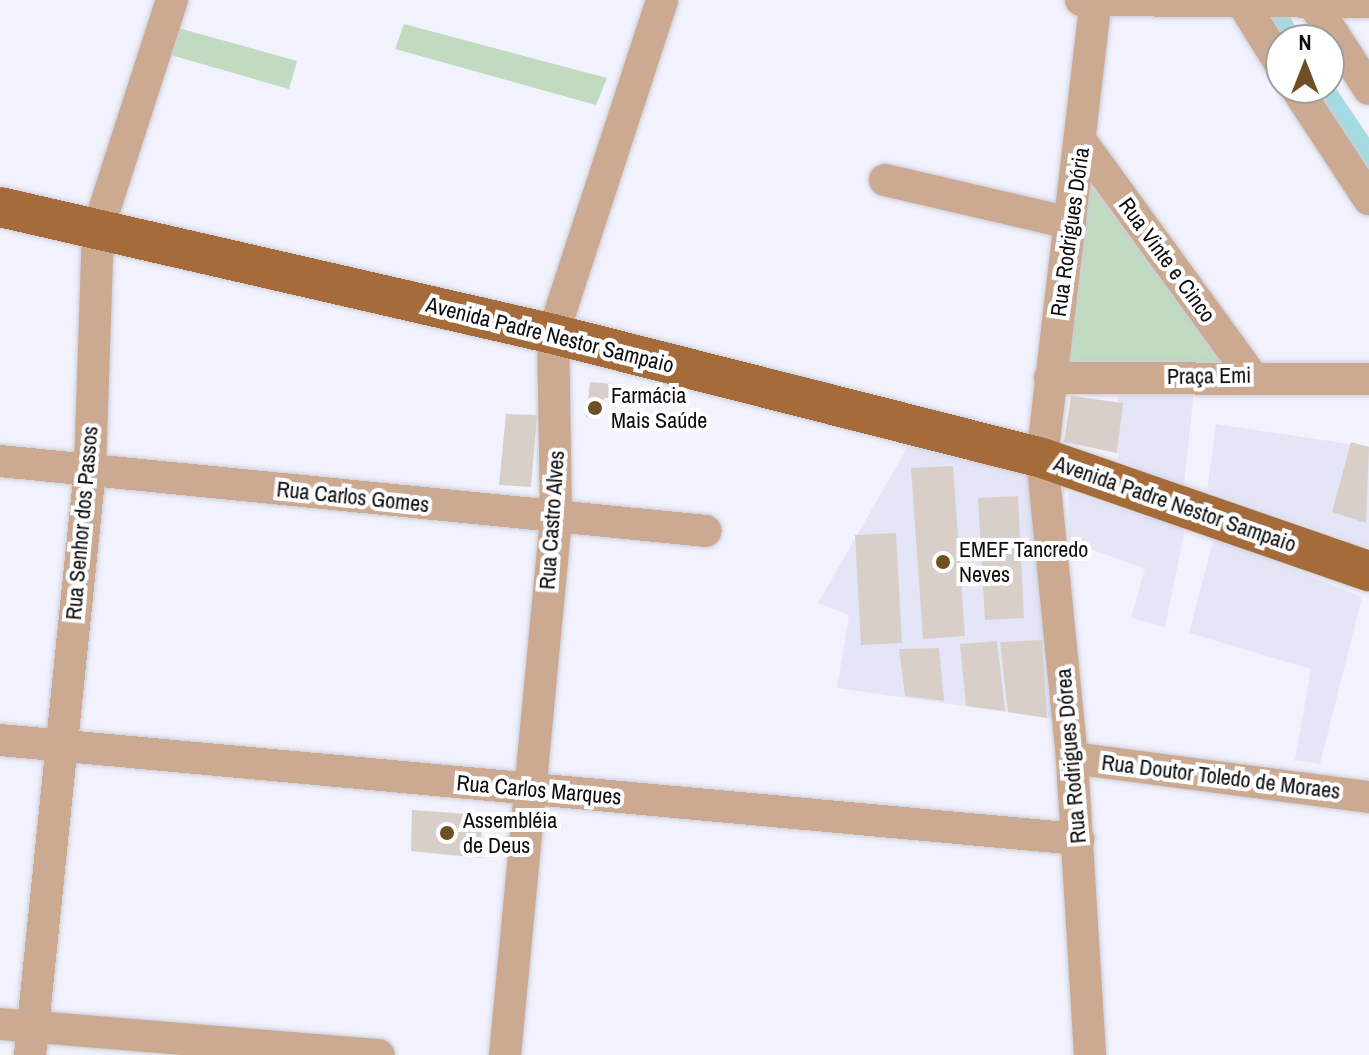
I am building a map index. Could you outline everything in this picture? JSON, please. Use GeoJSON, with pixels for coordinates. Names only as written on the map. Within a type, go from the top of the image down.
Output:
{"type":"FeatureCollection","features":[{"type":"Feature","properties":{"kind":"main road","name":"Avenida Padre Nestor Sampaio"},"geometry":{"type":"LineString","coordinates":[[0,207],[553,334],[1042,458],[1369,571]]}},
{"type":"Feature","properties":{"kind":"street","name":"Rua Senhor dos Passos"},"geometry":{"type":"LineString","coordinates":[[31,1041],[59,745],[90,469],[98,229],[172,0]]}},
{"type":"Feature","properties":{"kind":"street","name":"Rua Castro Alves"},"geometry":{"type":"LineString","coordinates":[[505,1055],[526,789],[556,518],[553,334],[662,0]]}},
{"type":"Feature","properties":{"kind":"street"},"geometry":{"type":"LineString","coordinates":[[1309,1],[1369,89]]}},
{"type":"Feature","properties":{"kind":"street"},"geometry":{"type":"LineString","coordinates":[[1088,2],[1369,2]]}},
{"type":"Feature","properties":{"kind":"street","name":"Rua Rodrigues Dória"},"geometry":{"type":"LineString","coordinates":[[1042,458],[1070,223],[1083,144],[1088,2]]}},
{"type":"Feature","properties":{"kind":"street"},"geometry":{"type":"LineString","coordinates":[[1242,2],[1265,39]]}},
{"type":"Feature","properties":{"kind":"street"},"geometry":{"type":"LineString","coordinates":[[1307,104],[1369,199]]}},
{"type":"Feature","properties":{"kind":"street","name":"Rua Vinte e Cinco"},"geometry":{"type":"LineString","coordinates":[[1083,144],[1251,375]]}},
{"type":"Feature","properties":{"kind":"street"},"geometry":{"type":"LineString","coordinates":[[885,180],[1070,223]]}},
{"type":"Feature","properties":{"kind":"street","name":"Praça Emi"},"geometry":{"type":"LineString","coordinates":[[1050,378],[1251,375],[1369,379]]}},
{"type":"Feature","properties":{"kind":"street","name":"Rua Rodrigues Dórea"},"geometry":{"type":"LineString","coordinates":[[1042,458],[1072,758],[1090,1055]]}},
{"type":"Feature","properties":{"kind":"street","name":"Rua Carlos Gomes"},"geometry":{"type":"LineString","coordinates":[[0,461],[706,531]]}},
{"type":"Feature","properties":{"kind":"street","name":"Rua Carlos Marques"},"geometry":{"type":"LineString","coordinates":[[0,740],[1078,839]]}},
{"type":"Feature","properties":{"kind":"street","name":"Rua Doutor Toledo de Moraes"},"geometry":{"type":"LineString","coordinates":[[1072,758],[1369,797]]}},
{"type":"Feature","properties":{"kind":"street"},"geometry":{"type":"LineString","coordinates":[[1369,797],[1369,811]]}},
{"type":"Feature","properties":{"kind":"street"},"geometry":{"type":"LineString","coordinates":[[0,1024],[31,1041],[379,1055]]}},
{"type":"Feature","properties":{"kind":"shaded area"},"geometry":{"type":"Polygon","coordinates":[[[1118,389],[1194,390],[1184,485],[1118,460],[1118,389]]]}},
{"type":"Feature","properties":{"kind":"shaded area"},"geometry":{"type":"Polygon","coordinates":[[[1216,424],[1369,447],[1369,547],[1207,491],[1216,424]]]}},
{"type":"Feature","properties":{"kind":"shaded area","name":"EMEF Tancredo Neves"},"geometry":{"type":"Polygon","coordinates":[[[910,443],[1033,477],[1055,719],[837,688],[849,615],[818,603],[910,443]]]}},
{"type":"Feature","properties":{"kind":"shaded area"},"geometry":{"type":"Polygon","coordinates":[[[1068,492],[1185,529],[1165,627],[1131,618],[1145,569],[1069,541],[1068,492]]]}},
{"type":"Feature","properties":{"kind":"shaded area"},"geometry":{"type":"Polygon","coordinates":[[[1214,537],[1362,597],[1320,764],[1295,760],[1311,669],[1189,633],[1214,537]]]}},
{"type":"Feature","properties":{"kind":"green space"},"geometry":{"type":"Polygon","coordinates":[[[404,24],[607,78],[596,105],[395,49],[404,24]]]}},
{"type":"Feature","properties":{"kind":"green space"},"geometry":{"type":"Polygon","coordinates":[[[171,26],[297,61],[289,89],[164,53],[171,26]]]}},
{"type":"Feature","properties":{"kind":"green space"},"geometry":{"type":"Polygon","coordinates":[[[1090,173],[1232,364],[1063,368],[1090,173]]]}},
{"type":"Feature","properties":{"kind":"building","name":"Farmácia Mais Saúde"},"geometry":{"type":"Polygon","coordinates":[[[590,382],[624,385],[623,398],[604,398],[601,418],[586,417],[590,382]]]}},
{"type":"Feature","properties":{"kind":"building"},"geometry":{"type":"Polygon","coordinates":[[[1071,396],[1123,403],[1117,453],[1064,442],[1071,396]]]}},
{"type":"Feature","properties":{"kind":"building"},"geometry":{"type":"Polygon","coordinates":[[[506,414],[537,415],[531,487],[499,485],[506,414]]]}},
{"type":"Feature","properties":{"kind":"building"},"geometry":{"type":"Polygon","coordinates":[[[1351,442],[1369,447],[1366,523],[1332,512],[1351,442]]]}},
{"type":"Feature","properties":{"kind":"building"},"geometry":{"type":"Polygon","coordinates":[[[953,466],[965,636],[923,639],[911,468],[953,466]]]}},
{"type":"Feature","properties":{"kind":"building"},"geometry":{"type":"Polygon","coordinates":[[[1018,496],[1024,618],[985,620],[978,498],[1018,496]]]}},
{"type":"Feature","properties":{"kind":"building"},"geometry":{"type":"Polygon","coordinates":[[[896,533],[902,643],[861,645],[855,535],[896,533]]]}},
{"type":"Feature","properties":{"kind":"building"},"geometry":{"type":"Polygon","coordinates":[[[1042,640],[1047,718],[1008,712],[1000,642],[1042,640]]]}},
{"type":"Feature","properties":{"kind":"building"},"geometry":{"type":"Polygon","coordinates":[[[997,641],[1005,711],[966,706],[960,644],[997,641]]]}},
{"type":"Feature","properties":{"kind":"building"},"geometry":{"type":"Polygon","coordinates":[[[939,648],[944,701],[905,696],[899,649],[939,648]]]}},
{"type":"Feature","properties":{"kind":"building","name":"Assembléia de Deus"},"geometry":{"type":"Polygon","coordinates":[[[412,810],[482,815],[481,858],[411,851],[412,810]]]}},
{"type":"Feature","properties":{"kind":"waterway"},"geometry":{"type":"LineString","coordinates":[[1266,0],[1279,24]]}},
{"type":"Feature","properties":{"kind":"waterway"},"geometry":{"type":"LineString","coordinates":[[1331,104],[1369,161]]}},
{"type":"Feature","properties":{"kind":"place","name":"Farmácia Mais Saúde"},"geometry":{"type":"Point","coordinates":[595,408]}},
{"type":"Feature","properties":{"kind":"place","name":"EMEF Tancredo Neves"},"geometry":{"type":"Point","coordinates":[943,562]}},
{"type":"Feature","properties":{"kind":"place","name":"Assembléia de Deus"},"geometry":{"type":"Point","coordinates":[447,833]}}]}
